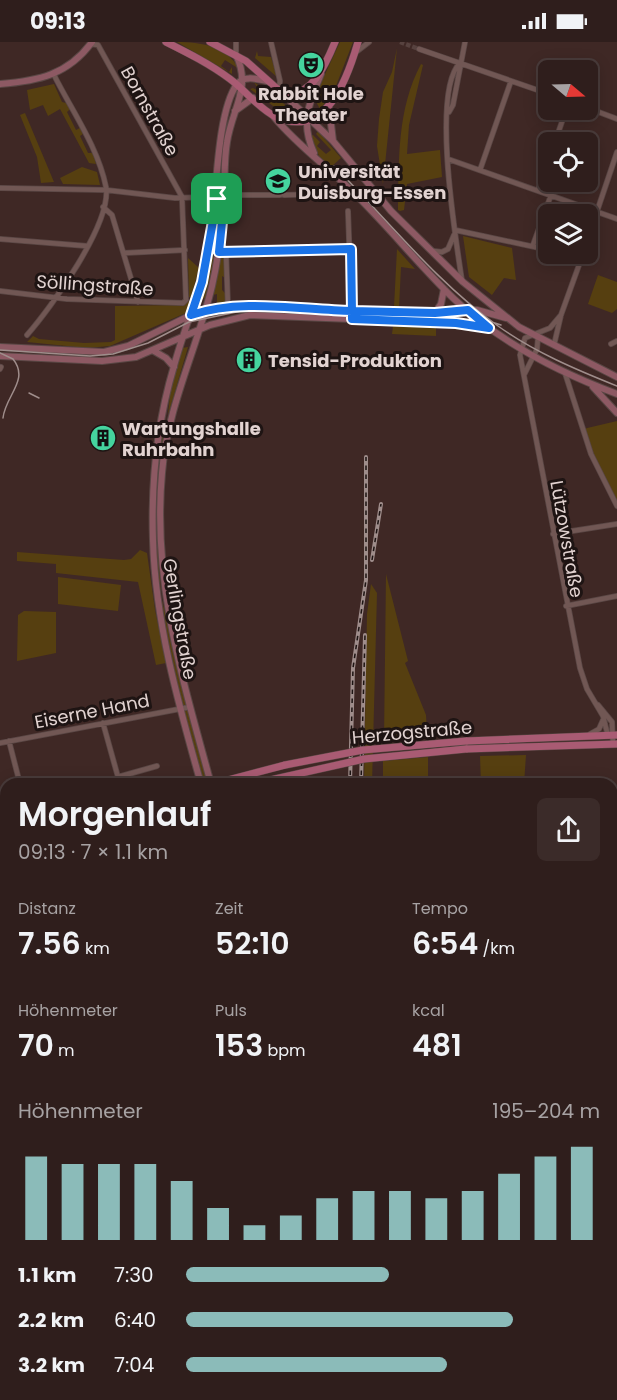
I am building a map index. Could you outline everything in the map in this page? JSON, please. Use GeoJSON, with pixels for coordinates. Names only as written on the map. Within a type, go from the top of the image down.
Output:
{"type":"FeatureCollection","features":[{"type":"Feature","properties":{"kind":"main road"},"geometry":{"type":"LineString","coordinates":[[166,42],[204,61],[274,116],[354,192],[444,290],[489,328],[565,373],[617,394]]}},
{"type":"Feature","properties":{"kind":"main road"},"geometry":{"type":"LineString","coordinates":[[210,42],[236,54],[333,141],[427,250],[506,318],[538,338],[617,377]]}},
{"type":"Feature","properties":{"kind":"main road"},"geometry":{"type":"LineString","coordinates":[[315,156],[307,118],[321,74],[335,42]]}},
{"type":"Feature","properties":{"kind":"main road"},"geometry":{"type":"LineString","coordinates":[[333,141],[328,121],[329,107],[340,90],[358,42]]}},
{"type":"Feature","properties":{"kind":"main road"},"geometry":{"type":"LineString","coordinates":[[0,84],[25,82],[54,75],[74,62],[94,44]]}},
{"type":"Feature","properties":{"kind":"main road"},"geometry":{"type":"LineString","coordinates":[[236,54],[244,79],[239,87]]}},
{"type":"Feature","properties":{"kind":"main road"},"geometry":{"type":"LineString","coordinates":[[280,92],[295,94],[321,74]]}},
{"type":"Feature","properties":{"kind":"main road"},"geometry":{"type":"LineString","coordinates":[[244,79],[267,81]]}},
{"type":"Feature","properties":{"kind":"main road","name":"Gerlingstraße"},"geometry":{"type":"LineString","coordinates":[[213,778],[190,707],[164,597],[160,548],[160,496],[170,420],[222,252],[226,147],[239,87]]}},
{"type":"Feature","properties":{"kind":"main road","name":"Gerlingstraße"},"geometry":{"type":"LineString","coordinates":[[200,778],[158,597],[152,522],[157,452],[174,367],[210,247],[217,199],[221,137],[239,87]]}},
{"type":"Feature","properties":{"kind":"main road"},"geometry":{"type":"LineString","coordinates":[[234,112],[253,98]]}},
{"type":"Feature","properties":{"kind":"main road"},"geometry":{"type":"LineString","coordinates":[[274,116],[296,122],[329,107]]}},
{"type":"Feature","properties":{"kind":"main road"},"geometry":{"type":"LineString","coordinates":[[435,313],[441,304],[444,290]]}},
{"type":"Feature","properties":{"kind":"main road"},"geometry":{"type":"LineString","coordinates":[[0,347],[104,352],[128,346],[191,315],[205,310],[228,307],[435,313],[468,310],[506,318]]}},
{"type":"Feature","properties":{"kind":"main road"},"geometry":{"type":"LineString","coordinates":[[0,356],[102,361],[136,357],[226,319],[250,315],[456,323],[489,328]]}},
{"type":"Feature","properties":{"kind":"main road"},"geometry":{"type":"LineString","coordinates":[[154,351],[166,358],[174,367]]}},
{"type":"Feature","properties":{"kind":"main road"},"geometry":{"type":"LineString","coordinates":[[590,385],[617,413]]}},
{"type":"Feature","properties":{"kind":"main road","name":"Herzogstraße"},"geometry":{"type":"LineString","coordinates":[[241,778],[363,750],[613,736]]}},
{"type":"Feature","properties":{"kind":"main road","name":"Herzogstraße"},"geometry":{"type":"LineString","coordinates":[[279,778],[364,759],[466,745],[615,745]]}},
{"type":"Feature","properties":{"kind":"street"},"geometry":{"type":"LineString","coordinates":[[94,44],[104,42]]}},
{"type":"Feature","properties":{"kind":"street"},"geometry":{"type":"LineString","coordinates":[[236,42],[236,54]]}},
{"type":"Feature","properties":{"kind":"street"},"geometry":{"type":"LineString","coordinates":[[271,42],[280,81],[280,92]]}},
{"type":"Feature","properties":{"kind":"street"},"geometry":{"type":"LineString","coordinates":[[354,54],[369,42]]}},
{"type":"Feature","properties":{"kind":"street"},"geometry":{"type":"LineString","coordinates":[[463,282],[448,159],[449,112],[447,104],[465,42]]}},
{"type":"Feature","properties":{"kind":"street","name":"Bornstraße"},"geometry":{"type":"LineString","coordinates":[[94,44],[182,196]]}},
{"type":"Feature","properties":{"kind":"street"},"geometry":{"type":"LineString","coordinates":[[419,48],[538,90]]}},
{"type":"Feature","properties":{"kind":"street"},"geometry":{"type":"LineString","coordinates":[[27,335],[57,298],[87,246],[103,207],[106,190],[99,159],[54,75]]}},
{"type":"Feature","properties":{"kind":"street"},"geometry":{"type":"LineString","coordinates":[[480,170],[511,81]]}},
{"type":"Feature","properties":{"kind":"street"},"geometry":{"type":"LineString","coordinates":[[598,112],[617,119]]}},
{"type":"Feature","properties":{"kind":"street"},"geometry":{"type":"LineString","coordinates":[[598,209],[617,152]]}},
{"type":"Feature","properties":{"kind":"street"},"geometry":{"type":"LineString","coordinates":[[448,159],[538,190]]}},
{"type":"Feature","properties":{"kind":"street"},"geometry":{"type":"LineString","coordinates":[[0,188],[106,190],[217,199],[330,194]]}},
{"type":"Feature","properties":{"kind":"street"},"geometry":{"type":"LineString","coordinates":[[543,192],[575,204]]}},
{"type":"Feature","properties":{"kind":"street"},"geometry":{"type":"LineString","coordinates":[[533,245],[551,195]]}},
{"type":"Feature","properties":{"kind":"street"},"geometry":{"type":"LineString","coordinates":[[124,253],[185,250],[182,196]]}},
{"type":"Feature","properties":{"kind":"street"},"geometry":{"type":"LineString","coordinates":[[103,207],[112,215],[138,302]]}},
{"type":"Feature","properties":{"kind":"street"},"geometry":{"type":"LineString","coordinates":[[348,211],[352,319]]}},
{"type":"Feature","properties":{"kind":"street"},"geometry":{"type":"LineString","coordinates":[[598,212],[617,219]]}},
{"type":"Feature","properties":{"kind":"street"},"geometry":{"type":"LineString","coordinates":[[427,250],[442,252],[448,249],[455,230]]}},
{"type":"Feature","properties":{"kind":"street"},"geometry":{"type":"LineString","coordinates":[[455,230],[538,247]]}},
{"type":"Feature","properties":{"kind":"street"},"geometry":{"type":"LineString","coordinates":[[0,239],[87,246]]}},
{"type":"Feature","properties":{"kind":"street"},"geometry":{"type":"LineString","coordinates":[[210,247],[222,252],[351,249]]}},
{"type":"Feature","properties":{"kind":"street","name":"Söllingstraße"},"geometry":{"type":"LineString","coordinates":[[0,291],[57,298],[183,303],[186,298],[185,250]]}},
{"type":"Feature","properties":{"kind":"street","name":"Gerlingstraße"},"geometry":{"type":"LineString","coordinates":[[222,252],[228,307]]}},
{"type":"Feature","properties":{"kind":"street"},"geometry":{"type":"LineString","coordinates":[[554,346],[561,315],[579,264]]}},
{"type":"Feature","properties":{"kind":"street"},"geometry":{"type":"LineString","coordinates":[[520,348],[525,338],[550,328],[561,315]]}},
{"type":"Feature","properties":{"kind":"street"},"geometry":{"type":"LineString","coordinates":[[524,375],[538,338]]}},
{"type":"Feature","properties":{"kind":"street"},"geometry":{"type":"LineString","coordinates":[[611,344],[617,341]]}},
{"type":"Feature","properties":{"kind":"street","name":"Lützowstraße"},"geometry":{"type":"LineString","coordinates":[[520,348],[566,606],[582,678],[613,736],[615,745]]}},
{"type":"Feature","properties":{"kind":"street"},"geometry":{"type":"LineString","coordinates":[[565,373],[591,454],[617,506]]}},
{"type":"Feature","properties":{"kind":"street"},"geometry":{"type":"LineString","coordinates":[[553,534],[617,524]]}},
{"type":"Feature","properties":{"kind":"street"},"geometry":{"type":"LineString","coordinates":[[566,606],[617,596]]}},
{"type":"Feature","properties":{"kind":"street","name":"Lützowstraße"},"geometry":{"type":"LineString","coordinates":[[596,704],[604,709],[615,724],[613,736]]}},
{"type":"Feature","properties":{"kind":"street","name":"Eiserne Hand"},"geometry":{"type":"LineString","coordinates":[[0,743],[190,707]]}},
{"type":"Feature","properties":{"kind":"street"},"geometry":{"type":"LineString","coordinates":[[568,739],[574,735],[593,733],[603,720]]}},
{"type":"Feature","properties":{"kind":"street"},"geometry":{"type":"LineString","coordinates":[[103,723],[118,777],[157,766]]}},
{"type":"Feature","properties":{"kind":"street"},"geometry":{"type":"LineString","coordinates":[[9,741],[18,778]]}},
{"type":"Feature","properties":{"kind":"shaded area"},"geometry":{"type":"Polygon","coordinates":[[[177,42],[204,44],[220,50],[234,61],[239,69],[225,60],[221,66],[229,72],[232,67],[232,74],[177,42]]]}},
{"type":"Feature","properties":{"kind":"shaded area"},"geometry":{"type":"Polygon","coordinates":[[[340,42],[353,42],[334,91],[320,109],[314,98],[340,42]]]}},
{"type":"Feature","properties":{"kind":"shaded area"},"geometry":{"type":"Polygon","coordinates":[[[397,48],[383,184],[377,146],[379,119],[383,92],[392,72],[397,48]]]}},
{"type":"Feature","properties":{"kind":"shaded area"},"geometry":{"type":"Polygon","coordinates":[[[257,51],[258,56],[271,57],[277,77],[255,58],[257,51]]]}},
{"type":"Feature","properties":{"kind":"shaded area"},"geometry":{"type":"Polygon","coordinates":[[[421,64],[423,65],[409,125],[407,154],[440,150],[442,177],[407,184],[404,210],[400,211],[398,210],[399,172],[403,117],[413,81],[421,64]]]}},
{"type":"Feature","properties":{"kind":"shaded area"},"geometry":{"type":"Polygon","coordinates":[[[254,82],[302,117],[284,114],[250,89],[259,91],[254,82]]]}},
{"type":"Feature","properties":{"kind":"shaded area"},"geometry":{"type":"Polygon","coordinates":[[[54,84],[62,102],[66,103],[70,109],[67,112],[76,130],[80,128],[83,134],[80,136],[88,153],[93,153],[96,164],[89,163],[60,109],[48,116],[43,105],[30,110],[27,90],[54,84]]]}},
{"type":"Feature","properties":{"kind":"shaded area"},"geometry":{"type":"Polygon","coordinates":[[[25,113],[54,182],[41,183],[37,157],[20,115],[25,113]]]}},
{"type":"Feature","properties":{"kind":"shaded area"},"geometry":{"type":"Polygon","coordinates":[[[318,131],[341,158],[331,167],[319,156],[311,136],[313,135],[320,142],[317,146],[326,154],[331,150],[316,134],[318,131]]]}},
{"type":"Feature","properties":{"kind":"shaded area"},"geometry":{"type":"Polygon","coordinates":[[[82,167],[97,172],[100,185],[63,184],[60,178],[82,167]]]}},
{"type":"Feature","properties":{"kind":"shaded area"},"geometry":{"type":"Polygon","coordinates":[[[463,236],[512,248],[516,280],[504,278],[492,295],[469,277],[463,236]]]}},
{"type":"Feature","properties":{"kind":"shaded area"},"geometry":{"type":"Polygon","coordinates":[[[397,249],[415,269],[401,267],[399,308],[394,307],[397,249]]]}},
{"type":"Feature","properties":{"kind":"shaded area"},"geometry":{"type":"Polygon","coordinates":[[[224,254],[225,278],[222,276],[222,290],[225,293],[226,303],[217,304],[217,294],[213,295],[220,259],[224,254]]]}},
{"type":"Feature","properties":{"kind":"shaded area"},"geometry":{"type":"Polygon","coordinates":[[[210,256],[215,258],[205,298],[201,299],[210,256]]]}},
{"type":"Feature","properties":{"kind":"shaded area"},"geometry":{"type":"Polygon","coordinates":[[[188,258],[199,268],[191,297],[189,297],[188,258]]]}},
{"type":"Feature","properties":{"kind":"shaded area"},"geometry":{"type":"Polygon","coordinates":[[[598,275],[617,282],[617,309],[612,313],[588,304],[598,275]]]}},
{"type":"Feature","properties":{"kind":"shaded area"},"geometry":{"type":"Polygon","coordinates":[[[188,300],[191,304],[188,312],[110,346],[87,348],[27,342],[33,336],[39,339],[84,343],[111,342],[115,340],[115,306],[184,305],[188,300]]]}},
{"type":"Feature","properties":{"kind":"shaded area"},"geometry":{"type":"Polygon","coordinates":[[[393,326],[436,328],[436,336],[392,334],[393,326]]]}},
{"type":"Feature","properties":{"kind":"shaded area"},"geometry":{"type":"Polygon","coordinates":[[[188,347],[168,415],[171,385],[182,348],[188,347]]]}},
{"type":"Feature","properties":{"kind":"shaded area"},"geometry":{"type":"Polygon","coordinates":[[[617,421],[617,505],[591,454],[583,429],[617,421]]]}},
{"type":"Feature","properties":{"kind":"shaded area"},"geometry":{"type":"Polygon","coordinates":[[[165,428],[159,473],[157,522],[161,597],[209,778],[200,778],[172,666],[161,607],[155,546],[160,436],[165,428]]]}},
{"type":"Feature","properties":{"kind":"shaded area"},"geometry":{"type":"Polygon","coordinates":[[[140,550],[147,553],[155,610],[166,663],[156,665],[138,582],[56,573],[56,564],[17,561],[17,552],[124,560],[131,559],[140,550]]]}},
{"type":"Feature","properties":{"kind":"shaded area"},"geometry":{"type":"Polygon","coordinates":[[[386,574],[408,661],[405,663],[426,715],[427,733],[431,737],[384,740],[386,574]]]}},
{"type":"Feature","properties":{"kind":"shaded area"},"geometry":{"type":"Polygon","coordinates":[[[58,577],[121,585],[118,611],[58,604],[58,577]]]}},
{"type":"Feature","properties":{"kind":"shaded area"},"geometry":{"type":"Polygon","coordinates":[[[371,584],[377,593],[372,778],[364,778],[367,614],[371,584]]]}},
{"type":"Feature","properties":{"kind":"shaded area"},"geometry":{"type":"Polygon","coordinates":[[[24,611],[56,612],[56,653],[17,661],[18,615],[24,611]]]}},
{"type":"Feature","properties":{"kind":"shaded area"},"geometry":{"type":"Polygon","coordinates":[[[526,755],[524,778],[481,778],[480,756],[526,755]]]}},
{"type":"Feature","properties":{"kind":"shaded area"},"geometry":{"type":"Polygon","coordinates":[[[428,757],[428,778],[383,778],[383,761],[428,757]]]}},
{"type":"Feature","properties":{"kind":"tunnel"},"geometry":{"type":"LineString","coordinates":[[400,42],[419,49]]}},
{"type":"Feature","properties":{"kind":"tram line"},"geometry":{"type":"LineString","coordinates":[[334,166],[433,270],[475,309],[541,352],[617,386]]}},
{"type":"Feature","properties":{"kind":"tram line"},"geometry":{"type":"LineString","coordinates":[[0,350],[90,356],[113,354],[148,343],[189,322],[246,310],[416,317],[470,315],[501,325]]}},
{"type":"Feature","properties":{"kind":"tram line"},"geometry":{"type":"LineString","coordinates":[[0,353],[13,359],[19,374],[3,418]]}},
{"type":"Feature","properties":{"kind":"tram line"},"geometry":{"type":"LineString","coordinates":[[29,393],[39,398]]}},
{"type":"Feature","properties":{"kind":"railway"},"geometry":{"type":"LineString","coordinates":[[350,778],[353,668],[366,580],[366,457]]}},
{"type":"Feature","properties":{"kind":"railway"},"geometry":{"type":"LineString","coordinates":[[372,560],[381,504]]}},
{"type":"Feature","properties":{"kind":"railway"},"geometry":{"type":"LineString","coordinates":[[361,778],[365,635]]}},
{"type":"Feature","properties":{"kind":"place","name":"Rabbit Hole Theater"},"geometry":{"type":"Point","coordinates":[311,65]}},
{"type":"Feature","properties":{"kind":"place","name":"Universität Duisburg-Essen"},"geometry":{"type":"Point","coordinates":[278,181]}},
{"type":"Feature","properties":{"kind":"place","name":"Tensid-Produktion"},"geometry":{"type":"Point","coordinates":[249,360]}},
{"type":"Feature","properties":{"kind":"place","name":"Wartungshalle Ruhrbahn"},"geometry":{"type":"Point","coordinates":[103,438]}},
{"type":"Feature","properties":{"kind":"route"},"geometry":{"type":"LineString","coordinates":[[217,199],[210,247],[191,315],[205,310],[254,306],[352,311],[352,319],[456,323],[489,328],[468,310],[435,313],[352,311],[351,249],[219,252],[224,202],[217,199]]}}]}
